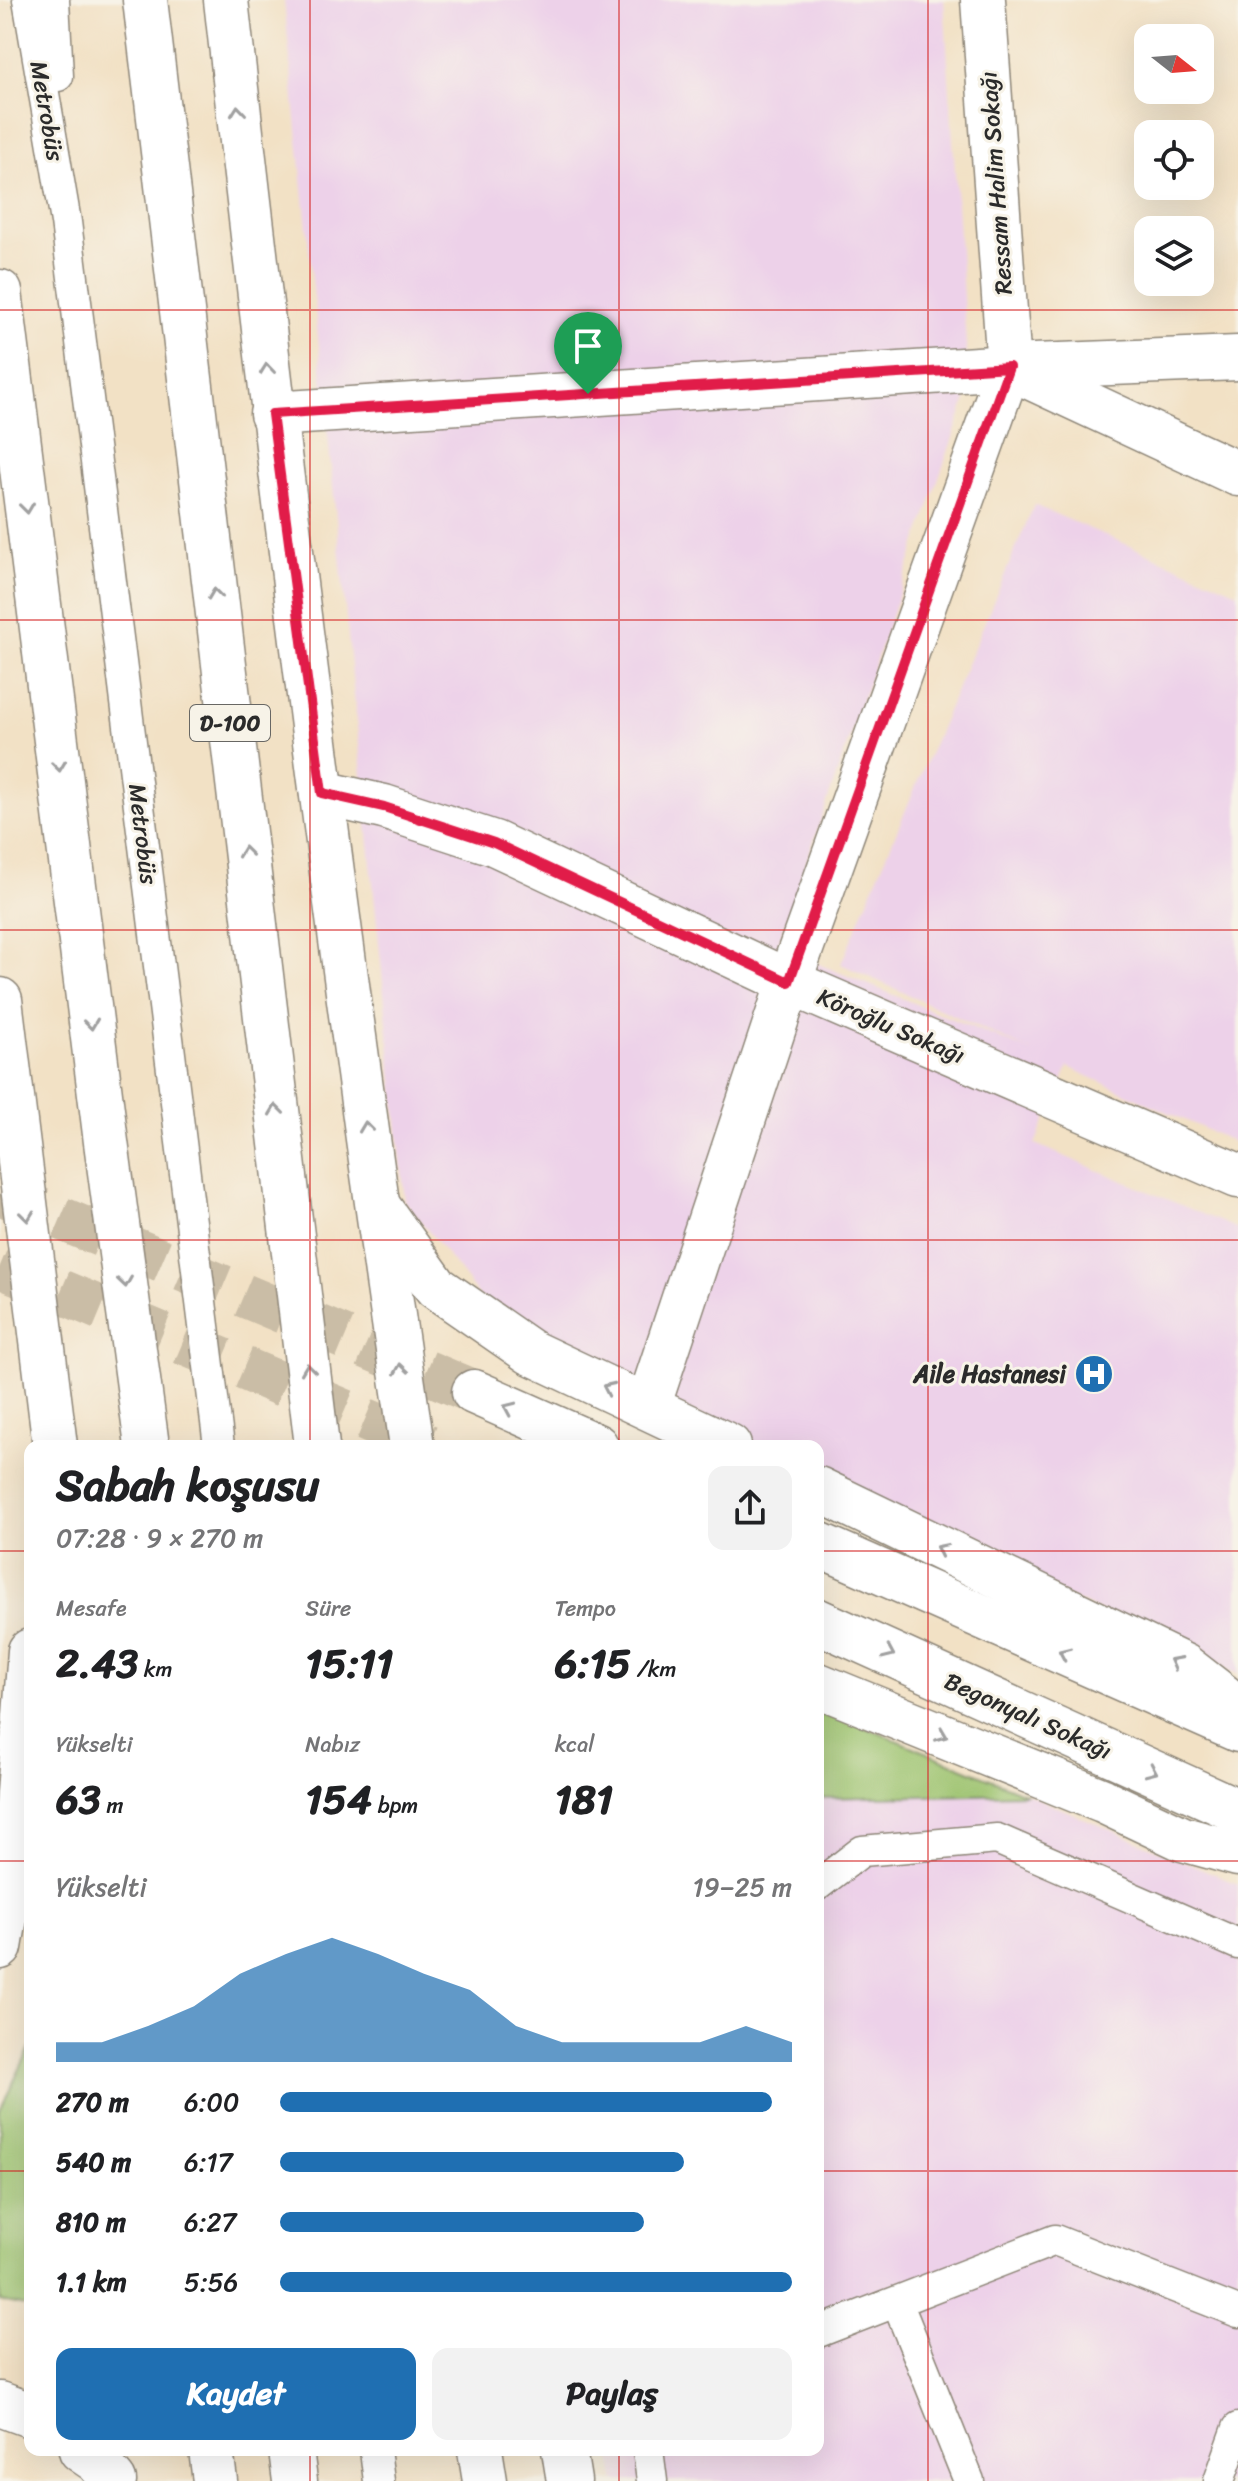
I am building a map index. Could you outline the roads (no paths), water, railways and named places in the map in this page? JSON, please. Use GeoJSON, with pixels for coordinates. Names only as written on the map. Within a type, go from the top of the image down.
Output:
{"type":"FeatureCollection","features":[{"type":"Feature","properties":{"kind":"main road","name":"D-100"},"geometry":{"type":"LineString","coordinates":[[145,0],[316,1440]]}},
{"type":"Feature","properties":{"kind":"main road"},"geometry":{"type":"LineString","coordinates":[[226,0],[272,414],[376,1204],[411,1440]]}},
{"type":"Feature","properties":{"kind":"main road","name":"Ressam Halim Sokağı"},"geometry":{"type":"LineString","coordinates":[[983,0],[1009,367]]}},
{"type":"Feature","properties":{"kind":"main road"},"geometry":{"type":"LineString","coordinates":[[0,292],[146,1440]]}},
{"type":"Feature","properties":{"kind":"main road"},"geometry":{"type":"LineString","coordinates":[[272,414],[1009,367],[1238,358]]}},
{"type":"Feature","properties":{"kind":"main road"},"geometry":{"type":"LineString","coordinates":[[1009,367],[1238,474]]}},
{"type":"Feature","properties":{"kind":"main road"},"geometry":{"type":"LineString","coordinates":[[648,1407],[789,982],[1009,367]]}},
{"type":"Feature","properties":{"kind":"main road","name":"Köroğlu Sokağı"},"geometry":{"type":"LineString","coordinates":[[322,793],[384,807],[494,843],[789,982],[1238,1176]]}},
{"type":"Feature","properties":{"kind":"main road"},"geometry":{"type":"LineString","coordinates":[[0,1000],[54,1440]]}},
{"type":"Feature","properties":{"kind":"main road"},"geometry":{"type":"LineString","coordinates":[[376,1204],[436,1287],[530,1352],[717,1440]]}},
{"type":"Feature","properties":{"kind":"main road"},"geometry":{"type":"LineString","coordinates":[[45,1440],[49,1392]]}},
{"type":"Feature","properties":{"kind":"main road"},"geometry":{"type":"LineString","coordinates":[[474,1392],[582,1440]]}},
{"type":"Feature","properties":{"kind":"main road"},"geometry":{"type":"LineString","coordinates":[[824,1492],[1184,1666],[1238,1708]]}},
{"type":"Feature","properties":{"kind":"main road"},"geometry":{"type":"LineString","coordinates":[[824,1547],[1238,1730]]}},
{"type":"Feature","properties":{"kind":"main road","name":"Begonyalı Sokağı"},"geometry":{"type":"LineString","coordinates":[[824,1624],[1238,1811]]}},
{"type":"Feature","properties":{"kind":"main road"},"geometry":{"type":"LineString","coordinates":[[824,1687],[1103,1801],[1183,1839],[1238,1854]]}},
{"type":"Feature","properties":{"kind":"main road"},"geometry":{"type":"LineString","coordinates":[[0,1947],[13,1870],[24,1728]]}},
{"type":"Feature","properties":{"kind":"main road"},"geometry":{"type":"LineString","coordinates":[[0,2404],[24,2413]]}},
{"type":"Feature","properties":{"kind":"main road"},"geometry":{"type":"LineString","coordinates":[[90,2456],[114,2481]]}},
{"type":"Feature","properties":{"kind":"main road"},"geometry":{"type":"LineString","coordinates":[[212,2456],[215,2481]]}},
{"type":"Feature","properties":{"kind":"main road"},"geometry":{"type":"LineString","coordinates":[[292,2456],[295,2481]]}},
{"type":"Feature","properties":{"kind":"main road"},"geometry":{"type":"LineString","coordinates":[[481,2456],[485,2481]]}},
{"type":"Feature","properties":{"kind":"main road"},"geometry":{"type":"LineString","coordinates":[[565,2456],[569,2481]]}},
{"type":"Feature","properties":{"kind":"lane","name":"Metrobüs"},"geometry":{"type":"LineString","coordinates":[[28,0],[66,222],[218,1440]]}},
{"type":"Feature","properties":{"kind":"lane","name":"Metrobüs"},"geometry":{"type":"LineString","coordinates":[[54,0],[66,222]]}},
{"type":"Feature","properties":{"kind":"lane"},"geometry":{"type":"LineString","coordinates":[[824,1880],[862,1851],[997,1839],[1238,1944]]}},
{"type":"Feature","properties":{"kind":"lane"},"geometry":{"type":"LineString","coordinates":[[824,2330],[1055,2240],[1238,2312]]}},
{"type":"Feature","properties":{"kind":"lane"},"geometry":{"type":"LineString","coordinates":[[897,2302],[969,2481]]}},
{"type":"Feature","properties":{"kind":"lane"},"geometry":{"type":"LineString","coordinates":[[1219,2481],[1238,2428]]}},
{"type":"Feature","properties":{"kind":"lane"},"geometry":{"type":"LineString","coordinates":[[376,2456],[379,2481]]}},
{"type":"Feature","properties":{"kind":"lane"},"geometry":{"type":"LineString","coordinates":[[649,2456],[652,2481]]}},
{"type":"Feature","properties":{"kind":"tunnel"},"geometry":{"type":"LineString","coordinates":[[0,1193],[474,1392]]}},
{"type":"Feature","properties":{"kind":"tunnel"},"geometry":{"type":"LineString","coordinates":[[0,1266],[414,1440]]}},
{"type":"Feature","properties":{"kind":"place","name":"Aile Hastanesi"},"geometry":{"type":"Point","coordinates":[1094,1374]}}]}
